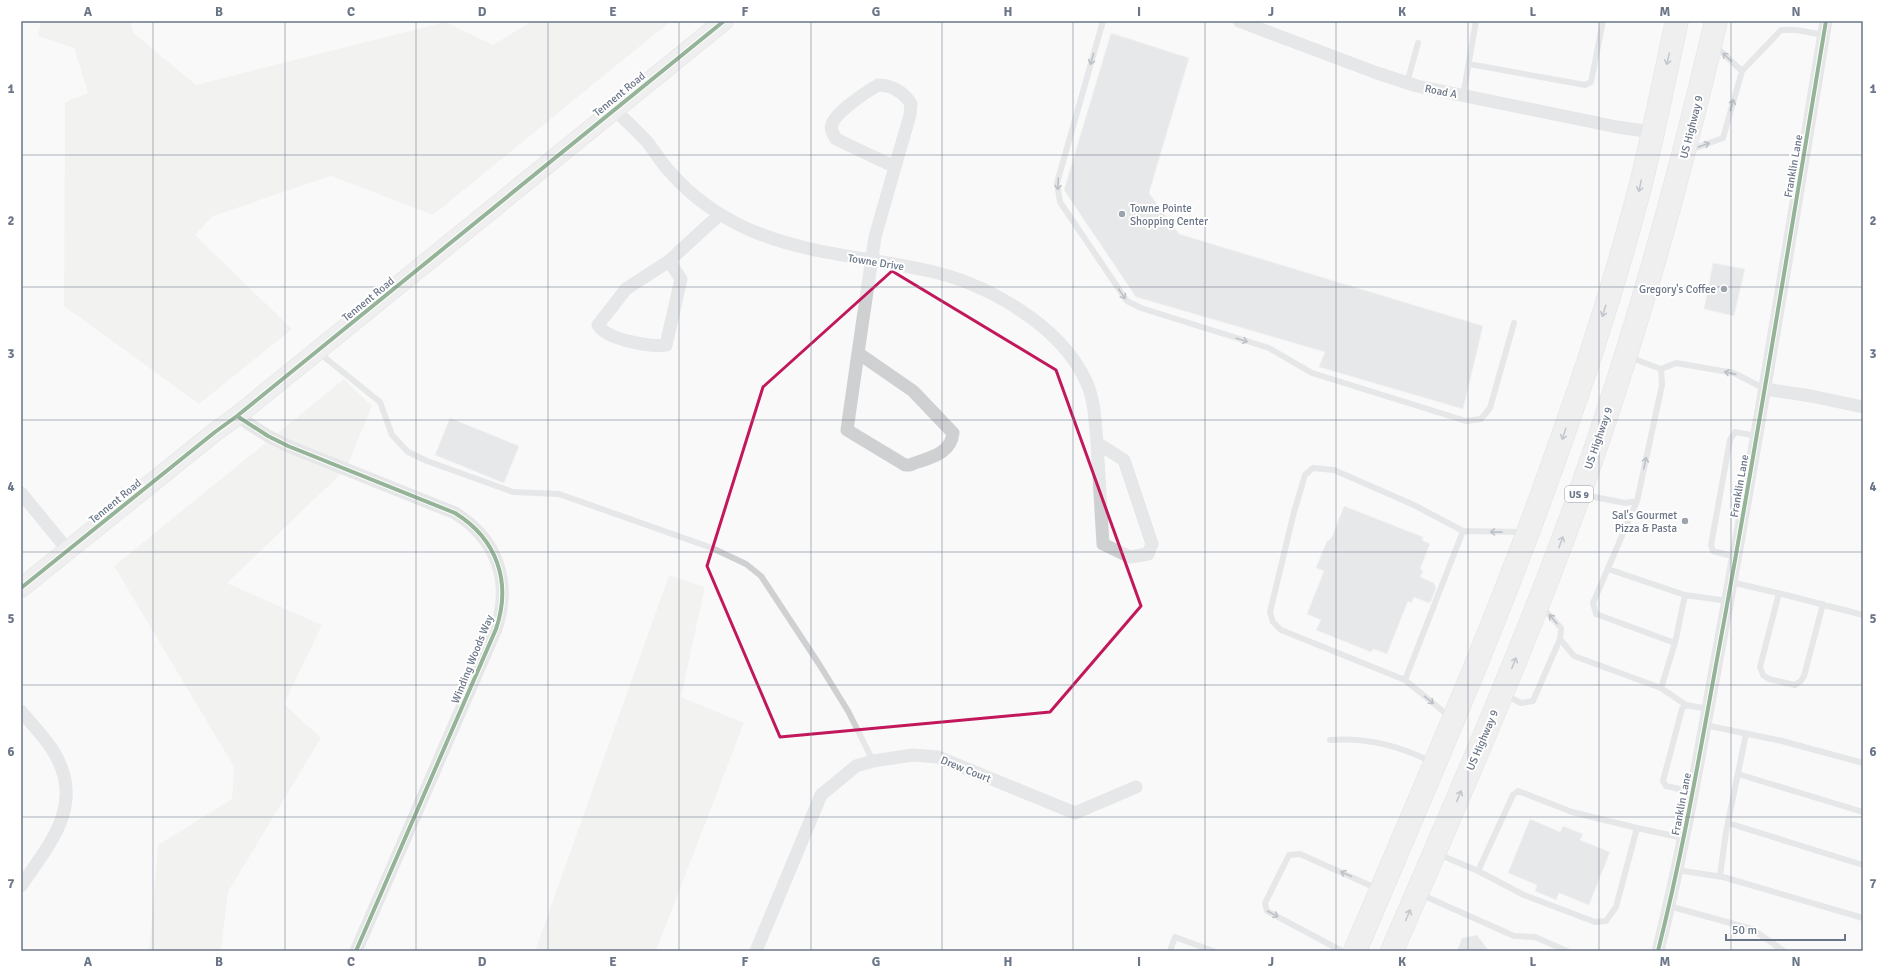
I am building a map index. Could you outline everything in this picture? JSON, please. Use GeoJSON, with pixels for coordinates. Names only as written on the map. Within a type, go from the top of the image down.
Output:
{"type":"FeatureCollection","features":[{"type":"Feature","properties":{"kind":"highway"},"geometry":{"type":"LineString","coordinates":[[1355,951],[1454,720],[1528,532],[1561,441],[1594,342],[1638,193],[1677,21]]}},
{"type":"Feature","properties":{"kind":"highway","name":"US Highway 9"},"geometry":{"type":"LineString","coordinates":[[1392,951],[1502,693],[1579,494],[1626,356],[1685,152],[1716,21]]}},
{"type":"Feature","properties":{"kind":"street","name":"Tennent Road"},"geometry":{"type":"LineString","coordinates":[[21,588],[237,416],[724,21]]}},
{"type":"Feature","properties":{"kind":"street","name":"Road A"},"geometry":{"type":"LineString","coordinates":[[1239,21],[1407,83],[1463,96],[1617,127],[1652,132]]}},
{"type":"Feature","properties":{"kind":"street","name":"Franklin Lane"},"geometry":{"type":"LineString","coordinates":[[1658,951],[1693,792],[1728,601],[1765,390],[1826,21]]}},
{"type":"Feature","properties":{"kind":"street"},"geometry":{"type":"LineString","coordinates":[[858,353],[913,391],[952,433],[952,441],[947,448],[941,453],[910,465],[905,465],[847,430],[871,261],[875,237],[895,168],[910,115],[911,104],[901,92],[886,85],[878,85],[838,116],[831,126],[832,133],[836,139],[895,168]]}},
{"type":"Feature","properties":{"kind":"street","name":"Towne Drive"},"geometry":{"type":"LineString","coordinates":[[614,109],[647,142],[670,172],[719,214],[780,242],[825,254],[925,270],[953,278],[993,295],[1034,320],[1064,347],[1080,369],[1091,395],[1097,443],[1102,544],[1130,557],[1148,554],[1152,544],[1124,460],[1097,443]]}},
{"type":"Feature","properties":{"kind":"street"},"geometry":{"type":"LineString","coordinates":[[669,260],[681,279],[666,345],[653,345],[627,341],[609,335],[600,329],[598,325],[626,288],[669,260],[719,214]]}},
{"type":"Feature","properties":{"kind":"street"},"geometry":{"type":"LineString","coordinates":[[1765,390],[1811,396],[1863,407]]}},
{"type":"Feature","properties":{"kind":"street","name":"Winding Woods Way"},"geometry":{"type":"LineString","coordinates":[[237,416],[268,436],[288,446],[455,513],[479,531],[490,547],[499,565],[502,606],[496,629],[356,951]]}},
{"type":"Feature","properties":{"kind":"street"},"geometry":{"type":"LineString","coordinates":[[21,493],[67,550]]}},
{"type":"Feature","properties":{"kind":"street"},"geometry":{"type":"LineString","coordinates":[[21,711],[55,753],[65,776],[67,800],[64,816],[54,837],[21,886]]}},
{"type":"Feature","properties":{"kind":"street","name":"Drew Court"},"geometry":{"type":"LineString","coordinates":[[757,951],[821,795],[856,766],[873,761],[913,755],[938,757],[1075,813],[1136,788]]}},
{"type":"Feature","properties":{"kind":"lane"},"geometry":{"type":"LineString","coordinates":[[1103,21],[1057,183],[1060,202],[1127,301],[1141,308],[1269,348],[1312,373],[1466,421],[1481,419],[1490,408],[1514,323]]}},
{"type":"Feature","properties":{"kind":"lane"},"geometry":{"type":"LineString","coordinates":[[1463,96],[1476,21]]}},
{"type":"Feature","properties":{"kind":"lane"},"geometry":{"type":"LineString","coordinates":[[1469,64],[1585,85],[1591,82],[1603,21]]}},
{"type":"Feature","properties":{"kind":"lane"},"geometry":{"type":"LineString","coordinates":[[1685,152],[1723,138],[1742,71],[1781,30],[1796,30],[1824,35]]}},
{"type":"Feature","properties":{"kind":"lane"},"geometry":{"type":"LineString","coordinates":[[1712,42],[1742,71]]}},
{"type":"Feature","properties":{"kind":"lane"},"geometry":{"type":"LineString","coordinates":[[1407,83],[1418,43]]}},
{"type":"Feature","properties":{"kind":"lane"},"geometry":{"type":"LineString","coordinates":[[317,351],[380,402],[392,435],[408,452],[513,492],[560,494],[712,548],[746,564],[761,576],[819,664],[848,711],[873,761]]}},
{"type":"Feature","properties":{"kind":"lane"},"geometry":{"type":"LineString","coordinates":[[1626,356],[1661,369],[1676,363],[1734,373],[1765,390]]}},
{"type":"Feature","properties":{"kind":"lane"},"geometry":{"type":"LineString","coordinates":[[1661,369],[1662,385],[1637,501],[1593,603],[1596,614],[1675,643]]}},
{"type":"Feature","properties":{"kind":"lane"},"geometry":{"type":"LineString","coordinates":[[1736,556],[1713,550],[1711,545],[1730,440],[1735,432],[1757,436]]}},
{"type":"Feature","properties":{"kind":"lane"},"geometry":{"type":"LineString","coordinates":[[1454,720],[1404,680],[1281,630],[1273,622],[1270,612],[1294,512],[1305,475],[1313,468],[1334,470],[1414,505],[1463,531],[1528,532]]}},
{"type":"Feature","properties":{"kind":"lane"},"geometry":{"type":"LineString","coordinates":[[1579,494],[1625,503],[1637,501]]}},
{"type":"Feature","properties":{"kind":"lane"},"geometry":{"type":"LineString","coordinates":[[1404,680],[1463,531]]}},
{"type":"Feature","properties":{"kind":"lane"},"geometry":{"type":"LineString","coordinates":[[1608,569],[1685,595],[1728,601]]}},
{"type":"Feature","properties":{"kind":"lane"},"geometry":{"type":"LineString","coordinates":[[1731,582],[1863,615]]}},
{"type":"Feature","properties":{"kind":"lane"},"geometry":{"type":"LineString","coordinates":[[1779,593],[1760,667],[1763,675],[1769,679],[1795,684],[1801,681],[1804,676],[1823,604]]}},
{"type":"Feature","properties":{"kind":"lane"},"geometry":{"type":"LineString","coordinates":[[1661,688],[1675,643],[1685,595]]}},
{"type":"Feature","properties":{"kind":"lane"},"geometry":{"type":"LineString","coordinates":[[1502,693],[1521,702],[1533,701],[1560,639],[1561,628],[1538,602]]}},
{"type":"Feature","properties":{"kind":"lane"},"geometry":{"type":"LineString","coordinates":[[1560,639],[1574,656],[1661,688],[1686,705],[1708,709]]}},
{"type":"Feature","properties":{"kind":"lane"},"geometry":{"type":"LineString","coordinates":[[1686,705],[1682,709],[1663,781],[1666,786],[1693,792]]}},
{"type":"Feature","properties":{"kind":"lane"},"geometry":{"type":"LineString","coordinates":[[1705,725],[1782,741],[1863,764]]}},
{"type":"Feature","properties":{"kind":"lane"},"geometry":{"type":"LineString","coordinates":[[1720,876],[1728,823],[1746,734]]}},
{"type":"Feature","properties":{"kind":"lane"},"geometry":{"type":"LineString","coordinates":[[1330,740],[1349,738],[1394,745],[1435,763]]}},
{"type":"Feature","properties":{"kind":"lane"},"geometry":{"type":"LineString","coordinates":[[1738,774],[1863,812]]}},
{"type":"Feature","properties":{"kind":"lane"},"geometry":{"type":"LineString","coordinates":[[1478,871],[1513,795],[1518,791],[1572,812],[1683,838]]}},
{"type":"Feature","properties":{"kind":"lane"},"geometry":{"type":"LineString","coordinates":[[1728,823],[1863,865]]}},
{"type":"Feature","properties":{"kind":"lane"},"geometry":{"type":"LineString","coordinates":[[1435,852],[1478,871],[1524,895],[1595,922],[1606,921],[1616,907],[1637,828]]}},
{"type":"Feature","properties":{"kind":"lane"},"geometry":{"type":"LineString","coordinates":[[1342,951],[1267,911],[1265,903],[1289,855],[1300,854],[1381,890]]}},
{"type":"Feature","properties":{"kind":"lane"},"geometry":{"type":"LineString","coordinates":[[1677,870],[1720,876],[1863,918]]}},
{"type":"Feature","properties":{"kind":"lane"},"geometry":{"type":"LineString","coordinates":[[1417,893],[1514,936],[1534,937],[1567,951]]}},
{"type":"Feature","properties":{"kind":"lane"},"geometry":{"type":"LineString","coordinates":[[1669,906],[1752,929],[1784,951]]}},
{"type":"Feature","properties":{"kind":"lane"},"geometry":{"type":"LineString","coordinates":[[1170,951],[1175,937],[1213,951]]}},
{"type":"Feature","properties":{"kind":"highlighted area"},"geometry":{"type":"Polygon","coordinates":[[[892,271],[1056,370],[1141,606],[1050,712],[780,737],[707,566],[763,387],[892,271]]]}},
{"type":"Feature","properties":{"kind":"shaded area"},"geometry":{"type":"Polygon","coordinates":[[[41,21],[130,21],[134,33],[196,85],[445,22],[493,45],[532,21],[671,21],[433,215],[331,176],[213,216],[195,235],[292,329],[199,404],[64,306],[65,102],[88,93],[74,48],[38,36],[41,21]]]}},
{"type":"Feature","properties":{"kind":"shaded area"},"geometry":{"type":"Polygon","coordinates":[[[344,379],[372,406],[346,469],[227,583],[322,625],[284,704],[321,738],[228,892],[221,951],[149,951],[158,845],[232,799],[234,767],[114,566],[344,379]]]}},
{"type":"Feature","properties":{"kind":"shaded area"},"geometry":{"type":"Polygon","coordinates":[[[669,575],[705,587],[681,697],[744,723],[656,951],[535,951],[669,575]]]}},
{"type":"Feature","properties":{"kind":"building","name":"Towne Pointe Shopping Center"},"geometry":{"type":"Polygon","coordinates":[[[1111,33],[1189,58],[1149,193],[1179,234],[1483,326],[1463,409],[1319,367],[1325,352],[1136,297],[1064,190],[1111,33]]]}},
{"type":"Feature","properties":{"kind":"building","name":"Gregory's Coffee"},"geometry":{"type":"Polygon","coordinates":[[[1713,263],[1745,269],[1734,316],[1704,309],[1713,263]]]}},
{"type":"Feature","properties":{"kind":"building"},"geometry":{"type":"Polygon","coordinates":[[[450,418],[519,446],[504,483],[435,455],[450,418]]]}},
{"type":"Feature","properties":{"kind":"building"},"geometry":{"type":"Polygon","coordinates":[[[1344,506],[1423,537],[1422,540],[1430,544],[1420,569],[1423,571],[1420,577],[1434,583],[1436,588],[1431,601],[1429,603],[1414,597],[1411,603],[1408,601],[1387,654],[1373,649],[1371,652],[1316,630],[1321,620],[1307,614],[1324,571],[1316,568],[1327,541],[1332,537],[1344,506]]]}},
{"type":"Feature","properties":{"kind":"building"},"geometry":{"type":"Polygon","coordinates":[[[1530,819],[1560,832],[1563,826],[1583,834],[1580,840],[1610,852],[1589,905],[1559,893],[1556,900],[1535,891],[1537,885],[1508,873],[1530,819]]]}},
{"type":"Feature","properties":{"kind":"building"},"geometry":{"type":"Polygon","coordinates":[[[1477,935],[1489,951],[1457,951],[1462,938],[1477,935]]]}},
{"type":"Feature","properties":{"kind":"cycle path"},"geometry":{"type":"LineString","coordinates":[[21,588],[237,416],[724,21]]}},
{"type":"Feature","properties":{"kind":"cycle path"},"geometry":{"type":"LineString","coordinates":[[1658,951],[1686,826],[1725,616],[1826,21]]}},
{"type":"Feature","properties":{"kind":"cycle path"},"geometry":{"type":"LineString","coordinates":[[237,416],[268,436],[288,446],[455,513],[481,535],[491,549],[501,578],[501,612],[496,629],[356,951]]}},
{"type":"Feature","properties":{"kind":"place","name":"Towne Pointe Shopping Center"},"geometry":{"type":"Point","coordinates":[1122,214]}},
{"type":"Feature","properties":{"kind":"place","name":"Gregory's Coffee"},"geometry":{"type":"Point","coordinates":[1724,289]}},
{"type":"Feature","properties":{"kind":"place","name":"Sal's Gourmet Pizza & Pasta"},"geometry":{"type":"Point","coordinates":[1685,521]}}]}
